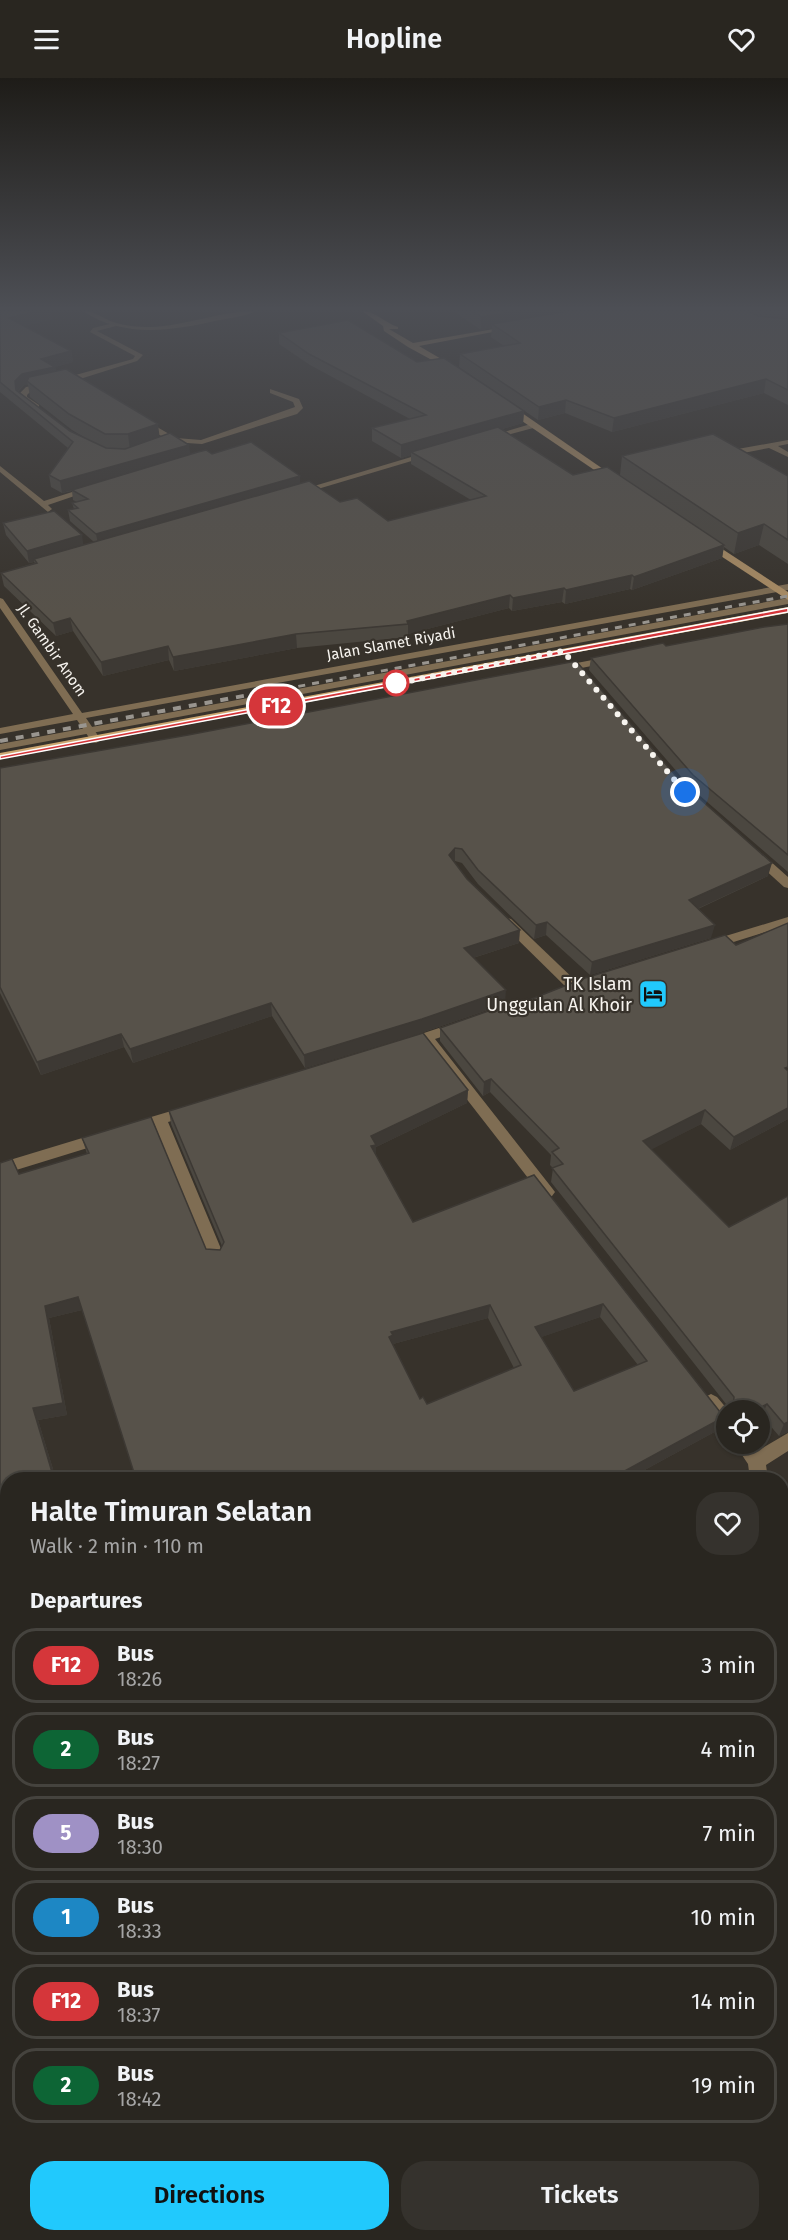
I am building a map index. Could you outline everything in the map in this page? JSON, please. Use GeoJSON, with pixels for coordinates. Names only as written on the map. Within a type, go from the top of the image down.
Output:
{"type":"FeatureCollection","features":[{"type":"Feature","properties":{"kind":"main road"},"geometry":{"type":"LineString","coordinates":[[515,412],[622,485]]}},
{"type":"Feature","properties":{"kind":"main road"},"geometry":{"type":"LineString","coordinates":[[0,756],[93,735],[563,651],[787,603],[779,589],[743,572],[740,566],[700,539]]}},
{"type":"Feature","properties":{"kind":"street"},"geometry":{"type":"LineString","coordinates":[[163,444],[174,440],[202,442],[294,412]]}},
{"type":"Feature","properties":{"kind":"street"},"geometry":{"type":"LineString","coordinates":[[134,417],[174,440]]}},
{"type":"Feature","properties":{"kind":"street"},"geometry":{"type":"LineString","coordinates":[[477,441],[534,425]]}},
{"type":"Feature","properties":{"kind":"street"},"geometry":{"type":"LineString","coordinates":[[740,461],[731,456],[735,452],[788,442]]}},
{"type":"Feature","properties":{"kind":"street"},"geometry":{"type":"LineString","coordinates":[[770,445],[788,455]]}},
{"type":"Feature","properties":{"kind":"street"},"geometry":{"type":"LineString","coordinates":[[292,494],[442,451]]}},
{"type":"Feature","properties":{"kind":"street"},"geometry":{"type":"LineString","coordinates":[[0,468],[60,519]]}},
{"type":"Feature","properties":{"kind":"street"},"geometry":{"type":"LineString","coordinates":[[42,504],[96,488]]}},
{"type":"Feature","properties":{"kind":"street","name":"Jalan Slamet Riyadi"},"geometry":{"type":"LineString","coordinates":[[0,731],[779,589]]}},
{"type":"Feature","properties":{"kind":"street","name":"Jl. Gambir Anom"},"geometry":{"type":"LineString","coordinates":[[0,601],[93,735]]}},
{"type":"Feature","properties":{"kind":"street"},"geometry":{"type":"LineString","coordinates":[[0,747],[93,735],[787,603]]}},
{"type":"Feature","properties":{"kind":"street"},"geometry":{"type":"LineString","coordinates":[[563,651],[580,671]]}},
{"type":"Feature","properties":{"kind":"street"},"geometry":{"type":"LineString","coordinates":[[553,671],[580,671],[622,658]]}},
{"type":"Feature","properties":{"kind":"street"},"geometry":{"type":"LineString","coordinates":[[745,846],[788,884]]}},
{"type":"Feature","properties":{"kind":"street"},"geometry":{"type":"LineString","coordinates":[[497,913],[574,988]]}},
{"type":"Feature","properties":{"kind":"street"},"geometry":{"type":"LineString","coordinates":[[693,950],[788,921]]}},
{"type":"Feature","properties":{"kind":"street"},"geometry":{"type":"LineString","coordinates":[[393,1048],[472,1022]]}},
{"type":"Feature","properties":{"kind":"street"},"geometry":{"type":"LineString","coordinates":[[427,1038],[559,1207]]}},
{"type":"Feature","properties":{"kind":"street"},"geometry":{"type":"LineString","coordinates":[[0,1169],[198,1108]]}},
{"type":"Feature","properties":{"kind":"street"},"geometry":{"type":"LineString","coordinates":[[160,1120],[216,1256]]}},
{"type":"Feature","properties":{"kind":"street"},"geometry":{"type":"LineString","coordinates":[[704,1394],[716,1409]]}},
{"type":"Feature","properties":{"kind":"street"},"geometry":{"type":"LineString","coordinates":[[749,1454],[758,1470],[788,1441]]}},
{"type":"Feature","properties":{"kind":"building"},"geometry":{"type":"Polygon","coordinates":[[[36,412],[45,412],[70,431],[106,448],[125,449],[170,433],[189,445],[60,481],[49,475],[73,442],[36,412]]]}},
{"type":"Feature","properties":{"kind":"building"},"geometry":{"type":"Polygon","coordinates":[[[66,412],[138,412],[158,424],[128,434],[105,434],[66,412]]]}},
{"type":"Feature","properties":{"kind":"building"},"geometry":{"type":"Polygon","coordinates":[[[420,412],[521,412],[401,445],[372,428],[426,415],[420,412]]]}},
{"type":"Feature","properties":{"kind":"building"},"geometry":{"type":"Polygon","coordinates":[[[598,412],[638,412],[614,418],[598,412]]]}},
{"type":"Feature","properties":{"kind":"building"},"geometry":{"type":"Polygon","coordinates":[[[498,427],[573,475],[607,467],[724,545],[634,577],[632,575],[566,590],[564,588],[513,598],[510,595],[407,621],[408,624],[296,634],[173,657],[168,646],[101,662],[70,618],[53,623],[1,573],[37,563],[34,559],[309,481],[340,502],[357,498],[388,521],[486,496],[411,452],[498,427]]]}},
{"type":"Feature","properties":{"kind":"building"},"geometry":{"type":"Polygon","coordinates":[[[713,434],[788,476],[788,540],[764,524],[738,533],[622,456],[713,434]]]}},
{"type":"Feature","properties":{"kind":"building"},"geometry":{"type":"Polygon","coordinates":[[[251,442],[300,476],[96,534],[68,510],[78,508],[72,503],[88,499],[72,490],[198,452],[206,450],[212,454],[251,442]]]}},
{"type":"Feature","properties":{"kind":"building"},"geometry":{"type":"Polygon","coordinates":[[[54,511],[82,535],[27,551],[3,523],[54,511]]]}},
{"type":"Feature","properties":{"kind":"building"},"geometry":{"type":"Polygon","coordinates":[[[788,624],[788,855],[693,775],[591,658],[663,643],[666,646],[788,624]]]}},
{"type":"Feature","properties":{"kind":"building"},"geometry":{"type":"Polygon","coordinates":[[[576,661],[682,783],[772,863],[689,900],[715,925],[592,962],[547,922],[536,925],[478,870],[462,849],[455,848],[449,855],[467,879],[520,930],[464,948],[506,990],[422,1019],[304,1055],[271,1003],[130,1049],[121,1034],[37,1062],[0,987],[0,768],[188,735],[576,661]]]}},
{"type":"Feature","properties":{"kind":"building"},"geometry":{"type":"Polygon","coordinates":[[[788,923],[788,1067],[785,1068],[788,1071],[788,1108],[734,1137],[705,1110],[643,1141],[729,1227],[788,1196],[788,1422],[784,1424],[770,1408],[770,1400],[734,1400],[734,1397],[552,1168],[563,1164],[552,1152],[559,1148],[491,1079],[484,1082],[440,1028],[517,1001],[519,1004],[582,979],[725,935],[736,945],[788,923]]]}},
{"type":"Feature","properties":{"kind":"building"},"geometry":{"type":"Polygon","coordinates":[[[423,1033],[468,1090],[371,1136],[376,1145],[371,1146],[413,1222],[534,1175],[716,1407],[716,1421],[623,1472],[134,1472],[78,1297],[45,1306],[63,1403],[33,1408],[52,1472],[0,1472],[0,1163],[12,1159],[19,1174],[89,1153],[82,1138],[151,1117],[206,1249],[220,1250],[224,1242],[169,1111],[423,1033]],[[603,1304],[535,1327],[574,1391],[647,1361],[603,1304]],[[490,1305],[391,1332],[393,1335],[389,1337],[420,1399],[423,1397],[427,1404],[521,1365],[490,1305]]]}},
{"type":"Feature","properties":{"kind":"railway"},"geometry":{"type":"LineString","coordinates":[[257,694],[788,596]]}},
{"type":"Feature","properties":{"kind":"railway"},"geometry":{"type":"LineString","coordinates":[[0,741],[265,692]]}},
{"type":"Feature","properties":{"kind":"bus line","name":"F12"},"geometry":{"type":"LineString","coordinates":[[0,756],[788,610]]}},
{"type":"Feature","properties":{"kind":"place","name":"TK Islam Unggulan Al Khoir"},"geometry":{"type":"Point","coordinates":[653,994]}},
{"type":"Feature","properties":{"kind":"route"},"geometry":{"type":"LineString","coordinates":[[396,683],[388,685],[563,651],[685,792]]}}]}
